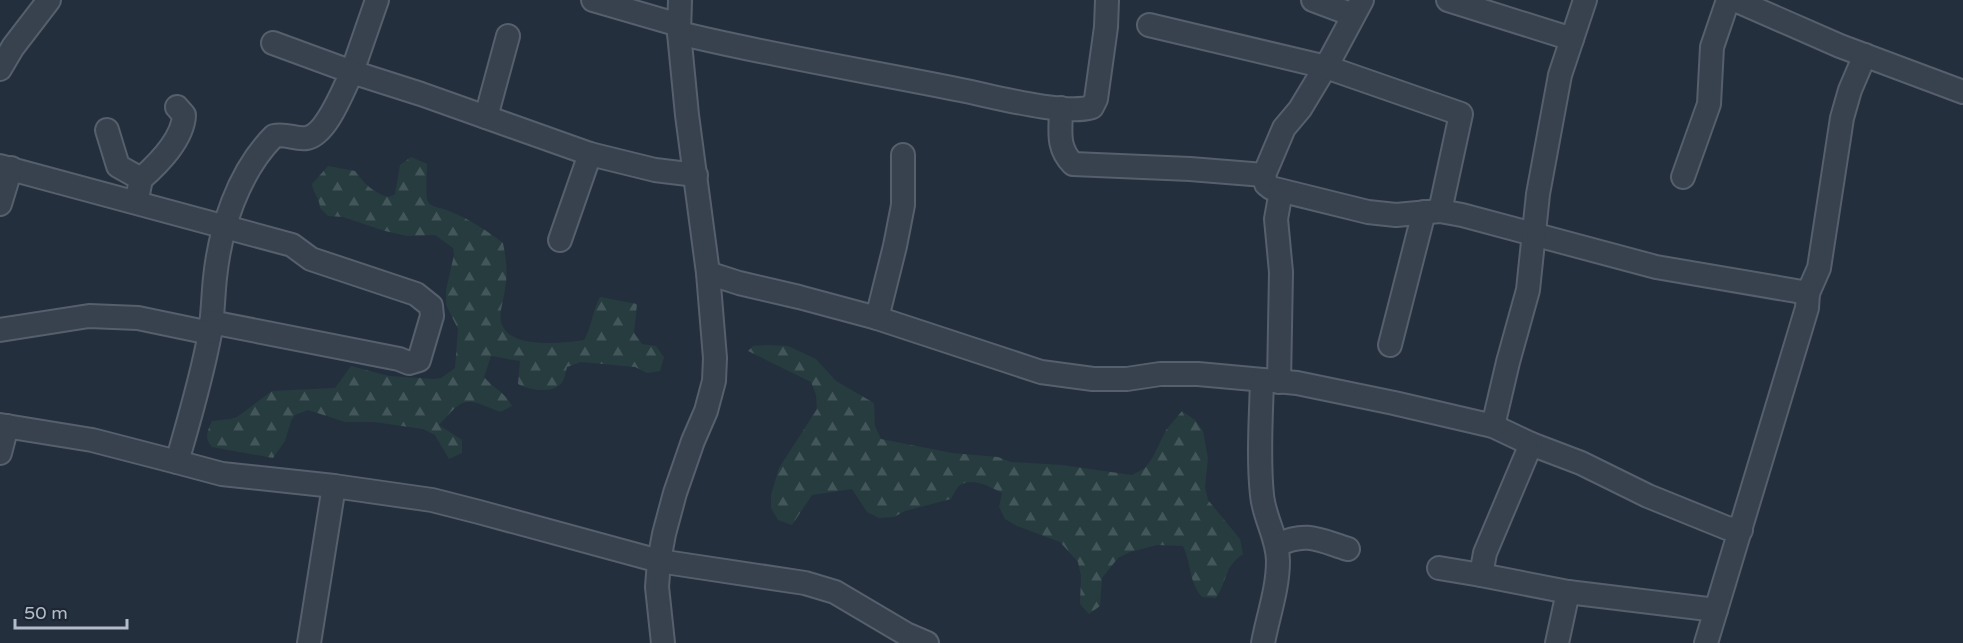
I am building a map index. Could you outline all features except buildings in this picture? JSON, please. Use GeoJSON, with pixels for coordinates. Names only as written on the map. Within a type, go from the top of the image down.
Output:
{"type":"FeatureCollection","features":[{"type":"Feature","properties":{"kind":"street"},"geometry":{"type":"LineString","coordinates":[[0,69],[13,47],[48,0]]}},
{"type":"Feature","properties":{"kind":"street"},"geometry":{"type":"LineString","coordinates":[[177,462],[211,328],[215,276],[224,226],[237,192],[266,144],[274,136],[303,139],[314,136],[328,122],[352,72],[377,0]]}},
{"type":"Feature","properties":{"kind":"street"},"geometry":{"type":"LineString","coordinates":[[593,0],[679,29],[812,62],[1000,99],[1083,110],[1092,107],[1096,99],[1106,27],[1107,0]]}},
{"type":"Feature","properties":{"kind":"street"},"geometry":{"type":"LineString","coordinates":[[663,643],[657,587],[659,561],[675,493],[706,411],[714,381],[715,358],[708,273],[687,115],[679,29],[680,0]]}},
{"type":"Feature","properties":{"kind":"street"},"geometry":{"type":"LineString","coordinates":[[1313,0],[1357,8],[1326,67],[1300,109],[1284,128],[1264,176],[1266,184],[1271,188],[1368,212],[1396,215],[1432,211],[1534,234],[1656,267],[1808,293]]}},
{"type":"Feature","properties":{"kind":"street"},"geometry":{"type":"LineString","coordinates":[[1448,0],[1572,39]]}},
{"type":"Feature","properties":{"kind":"street"},"geometry":{"type":"LineString","coordinates":[[1493,426],[1528,290],[1539,184],[1560,75],[1585,0]]}},
{"type":"Feature","properties":{"kind":"street"},"geometry":{"type":"LineString","coordinates":[[1683,177],[1709,104],[1712,47],[1728,0]]}},
{"type":"Feature","properties":{"kind":"street"},"geometry":{"type":"LineString","coordinates":[[1735,0],[1864,55],[1963,92]]}},
{"type":"Feature","properties":{"kind":"street"},"geometry":{"type":"LineString","coordinates":[[1149,25],[1326,67],[1461,114],[1390,345]]}},
{"type":"Feature","properties":{"kind":"street"},"geometry":{"type":"LineString","coordinates":[[486,117],[508,36]]}},
{"type":"Feature","properties":{"kind":"street"},"geometry":{"type":"LineString","coordinates":[[273,44],[590,154],[655,170],[696,175]]}},
{"type":"Feature","properties":{"kind":"street"},"geometry":{"type":"LineString","coordinates":[[1706,643],[1807,308],[1808,293],[1819,268],[1842,118],[1864,55]]}},
{"type":"Feature","properties":{"kind":"street"},"geometry":{"type":"LineString","coordinates":[[135,203],[141,179],[155,166],[183,127],[184,115],[177,107]]}},
{"type":"Feature","properties":{"kind":"street"},"geometry":{"type":"LineString","coordinates":[[1060,108],[1062,148],[1073,164],[1190,169],[1264,176]]}},
{"type":"Feature","properties":{"kind":"street"},"geometry":{"type":"LineString","coordinates":[[107,130],[118,166],[141,179]]}},
{"type":"Feature","properties":{"kind":"street"},"geometry":{"type":"LineString","coordinates":[[560,240],[590,154]]}},
{"type":"Feature","properties":{"kind":"street"},"geometry":{"type":"LineString","coordinates":[[877,318],[903,205],[903,155]]}},
{"type":"Feature","properties":{"kind":"street"},"geometry":{"type":"LineString","coordinates":[[0,204],[5,167],[292,245],[311,259],[416,294],[431,306],[432,316],[419,360],[409,363],[399,359],[138,318],[89,316],[0,330]]}},
{"type":"Feature","properties":{"kind":"street"},"geometry":{"type":"LineString","coordinates":[[1263,643],[1277,579],[1277,545],[1265,516],[1262,495],[1260,445],[1271,381],[1281,272],[1276,219],[1281,190]]}},
{"type":"Feature","properties":{"kind":"street"},"geometry":{"type":"LineString","coordinates":[[708,273],[739,284],[877,318],[1041,372],[1093,379],[1160,374],[1198,374],[1296,383],[1493,426],[1531,444],[1581,463],[1648,496],[1727,528],[1741,530]]}},
{"type":"Feature","properties":{"kind":"street"},"geometry":{"type":"LineString","coordinates":[[0,453],[4,425],[92,440],[222,474],[334,486],[432,500],[659,561],[767,576],[815,586],[835,592],[906,634],[927,643]]}},
{"type":"Feature","properties":{"kind":"street"},"geometry":{"type":"LineString","coordinates":[[1481,575],[1485,553],[1531,444]]}},
{"type":"Feature","properties":{"kind":"street"},"geometry":{"type":"LineString","coordinates":[[309,643],[334,486]]}},
{"type":"Feature","properties":{"kind":"street"},"geometry":{"type":"LineString","coordinates":[[1277,545],[1300,536],[1348,549]]}},
{"type":"Feature","properties":{"kind":"street"},"geometry":{"type":"LineString","coordinates":[[1438,568],[1568,592],[1716,610]]}},
{"type":"Feature","properties":{"kind":"street"},"geometry":{"type":"LineString","coordinates":[[1557,643],[1568,592]]}},
{"type":"Feature","properties":{"kind":"green space"},"geometry":{"type":"Polygon","coordinates":[[[411,157],[427,164],[427,195],[430,204],[463,217],[503,243],[506,278],[501,321],[505,330],[513,337],[524,341],[550,343],[584,340],[600,297],[637,304],[634,333],[642,344],[656,346],[664,357],[660,371],[647,373],[635,367],[581,362],[567,367],[564,379],[559,385],[542,390],[518,384],[520,361],[491,356],[484,377],[512,406],[500,412],[466,402],[454,409],[439,425],[462,440],[462,453],[449,459],[435,435],[423,429],[374,422],[345,422],[308,410],[295,415],[285,441],[273,458],[212,447],[207,435],[212,421],[237,417],[272,391],[335,388],[351,366],[389,376],[434,379],[441,378],[455,368],[458,329],[446,305],[446,290],[454,255],[453,248],[435,235],[407,236],[343,217],[328,216],[320,208],[312,184],[328,166],[355,171],[370,187],[389,197],[395,194],[400,165],[411,157]]]}},
{"type":"Feature","properties":{"kind":"green space"},"geometry":{"type":"Polygon","coordinates":[[[753,346],[788,346],[816,359],[836,381],[874,403],[875,426],[881,439],[952,453],[1132,475],[1145,468],[1166,430],[1182,411],[1195,420],[1203,431],[1208,458],[1205,487],[1208,500],[1240,539],[1243,554],[1232,564],[1216,598],[1202,597],[1198,591],[1183,546],[1157,545],[1130,552],[1118,558],[1102,578],[1100,606],[1089,614],[1080,604],[1081,576],[1078,562],[1060,542],[1017,526],[1005,519],[999,507],[1002,493],[975,482],[964,483],[958,487],[951,499],[905,511],[894,517],[879,518],[867,512],[852,489],[812,495],[792,525],[778,520],[771,508],[771,495],[779,468],[817,409],[816,395],[811,382],[748,351],[753,346]]]}}]}
